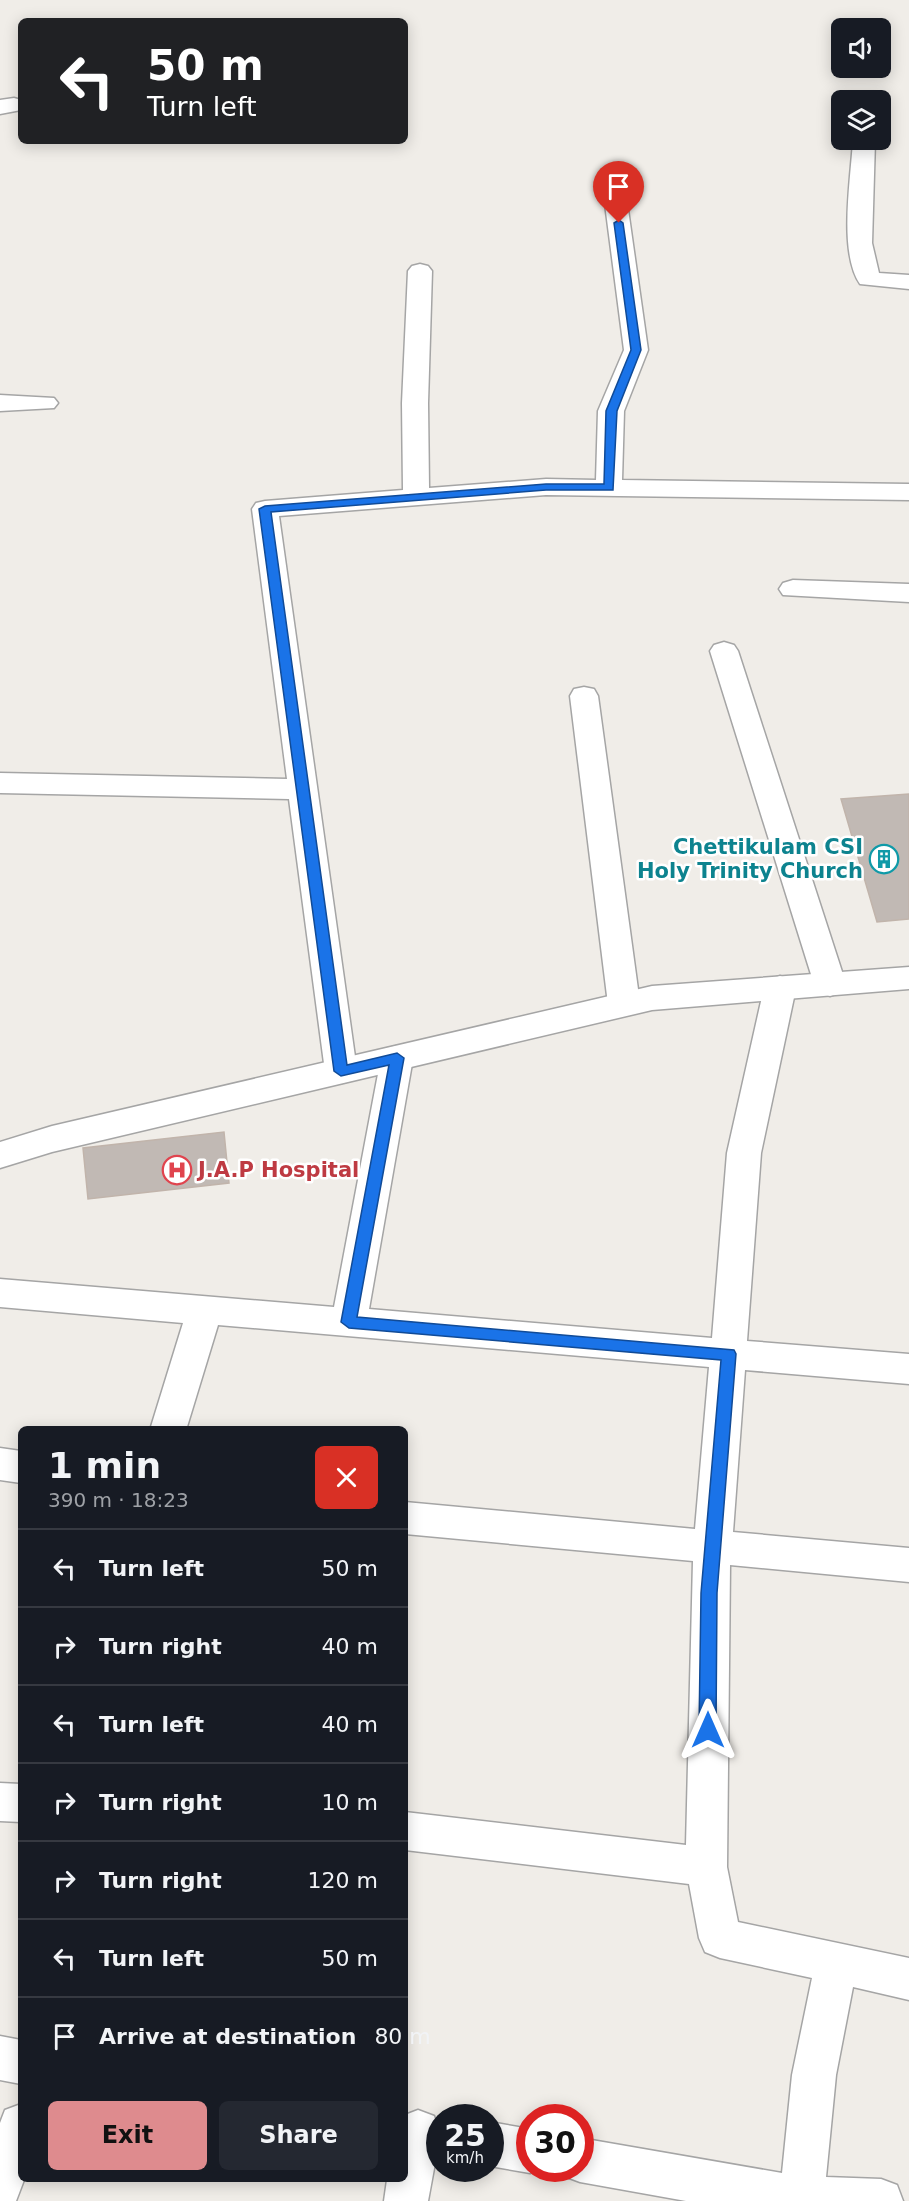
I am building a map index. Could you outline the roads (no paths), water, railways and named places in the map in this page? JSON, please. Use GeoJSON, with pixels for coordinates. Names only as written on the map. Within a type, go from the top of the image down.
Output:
{"type":"FeatureCollection","features":[{"type":"Feature","properties":{"kind":"street"},"geometry":{"type":"LineString","coordinates":[[864,150],[860,243],[869,279],[909,282]]}},
{"type":"Feature","properties":{"kind":"street"},"geometry":{"type":"LineString","coordinates":[[609,488],[611,411],[636,350],[613,181]]}},
{"type":"Feature","properties":{"kind":"street"},"geometry":{"type":"LineString","coordinates":[[416,497],[415,404],[420,271]]}},
{"type":"Feature","properties":{"kind":"street"},"geometry":{"type":"LineString","coordinates":[[0,403],[45,403]]}},
{"type":"Feature","properties":{"kind":"street"},"geometry":{"type":"LineString","coordinates":[[341,1071],[265,509],[546,487],[909,492]]}},
{"type":"Feature","properties":{"kind":"street"},"geometry":{"type":"LineString","coordinates":[[793,589],[909,593]]}},
{"type":"Feature","properties":{"kind":"street"},"geometry":{"type":"LineString","coordinates":[[724,651],[830,984]]}},
{"type":"Feature","properties":{"kind":"street"},"geometry":{"type":"LineString","coordinates":[[584,696],[624,1004]]}},
{"type":"Feature","properties":{"kind":"street"},"geometry":{"type":"LineString","coordinates":[[0,783],[303,789]]}},
{"type":"Feature","properties":{"kind":"street"},"geometry":{"type":"LineString","coordinates":[[0,1155],[52,1139],[652,998],[909,978]]}},
{"type":"Feature","properties":{"kind":"street"},"geometry":{"type":"LineString","coordinates":[[780,988],[744,1153],[709,1593],[706,1868],[720,1938],[909,1979]]}},
{"type":"Feature","properties":{"kind":"street"},"geometry":{"type":"LineString","coordinates":[[349,1322],[397,1058]]}},
{"type":"Feature","properties":{"kind":"street"},"geometry":{"type":"LineString","coordinates":[[0,1293],[909,1369]]}},
{"type":"Feature","properties":{"kind":"street"},"geometry":{"type":"LineString","coordinates":[[169,1426],[205,1310]]}},
{"type":"Feature","properties":{"kind":"street"},"geometry":{"type":"LineString","coordinates":[[0,1464],[18,1467]]}},
{"type":"Feature","properties":{"kind":"street"},"geometry":{"type":"LineString","coordinates":[[408,1518],[909,1565]]}},
{"type":"Feature","properties":{"kind":"street"},"geometry":{"type":"LineString","coordinates":[[0,1802],[18,1803]]}},
{"type":"Feature","properties":{"kind":"street"},"geometry":{"type":"LineString","coordinates":[[408,1831],[706,1868]]}},
{"type":"Feature","properties":{"kind":"street"},"geometry":{"type":"LineString","coordinates":[[801,2200],[814,2075],[836,1963]]}},
{"type":"Feature","properties":{"kind":"street"},"geometry":{"type":"LineString","coordinates":[[0,2058],[18,2061]]}},
{"type":"Feature","properties":{"kind":"street"},"geometry":{"type":"LineString","coordinates":[[406,2201],[421,2132]]}},
{"type":"Feature","properties":{"kind":"street"},"geometry":{"type":"LineString","coordinates":[[0,2185],[18,2134]]}},
{"type":"Feature","properties":{"kind":"street"},"geometry":{"type":"LineString","coordinates":[[594,2163],[801,2200],[881,2201]]}},
{"type":"Feature","properties":{"kind":"place","name":"Chettikulam CSI Holy Trinity Church"},"geometry":{"type":"Point","coordinates":[884,859]}},
{"type":"Feature","properties":{"kind":"place","name":"J.A.P Hospital"},"geometry":{"type":"Point","coordinates":[177,1170]}}]}
